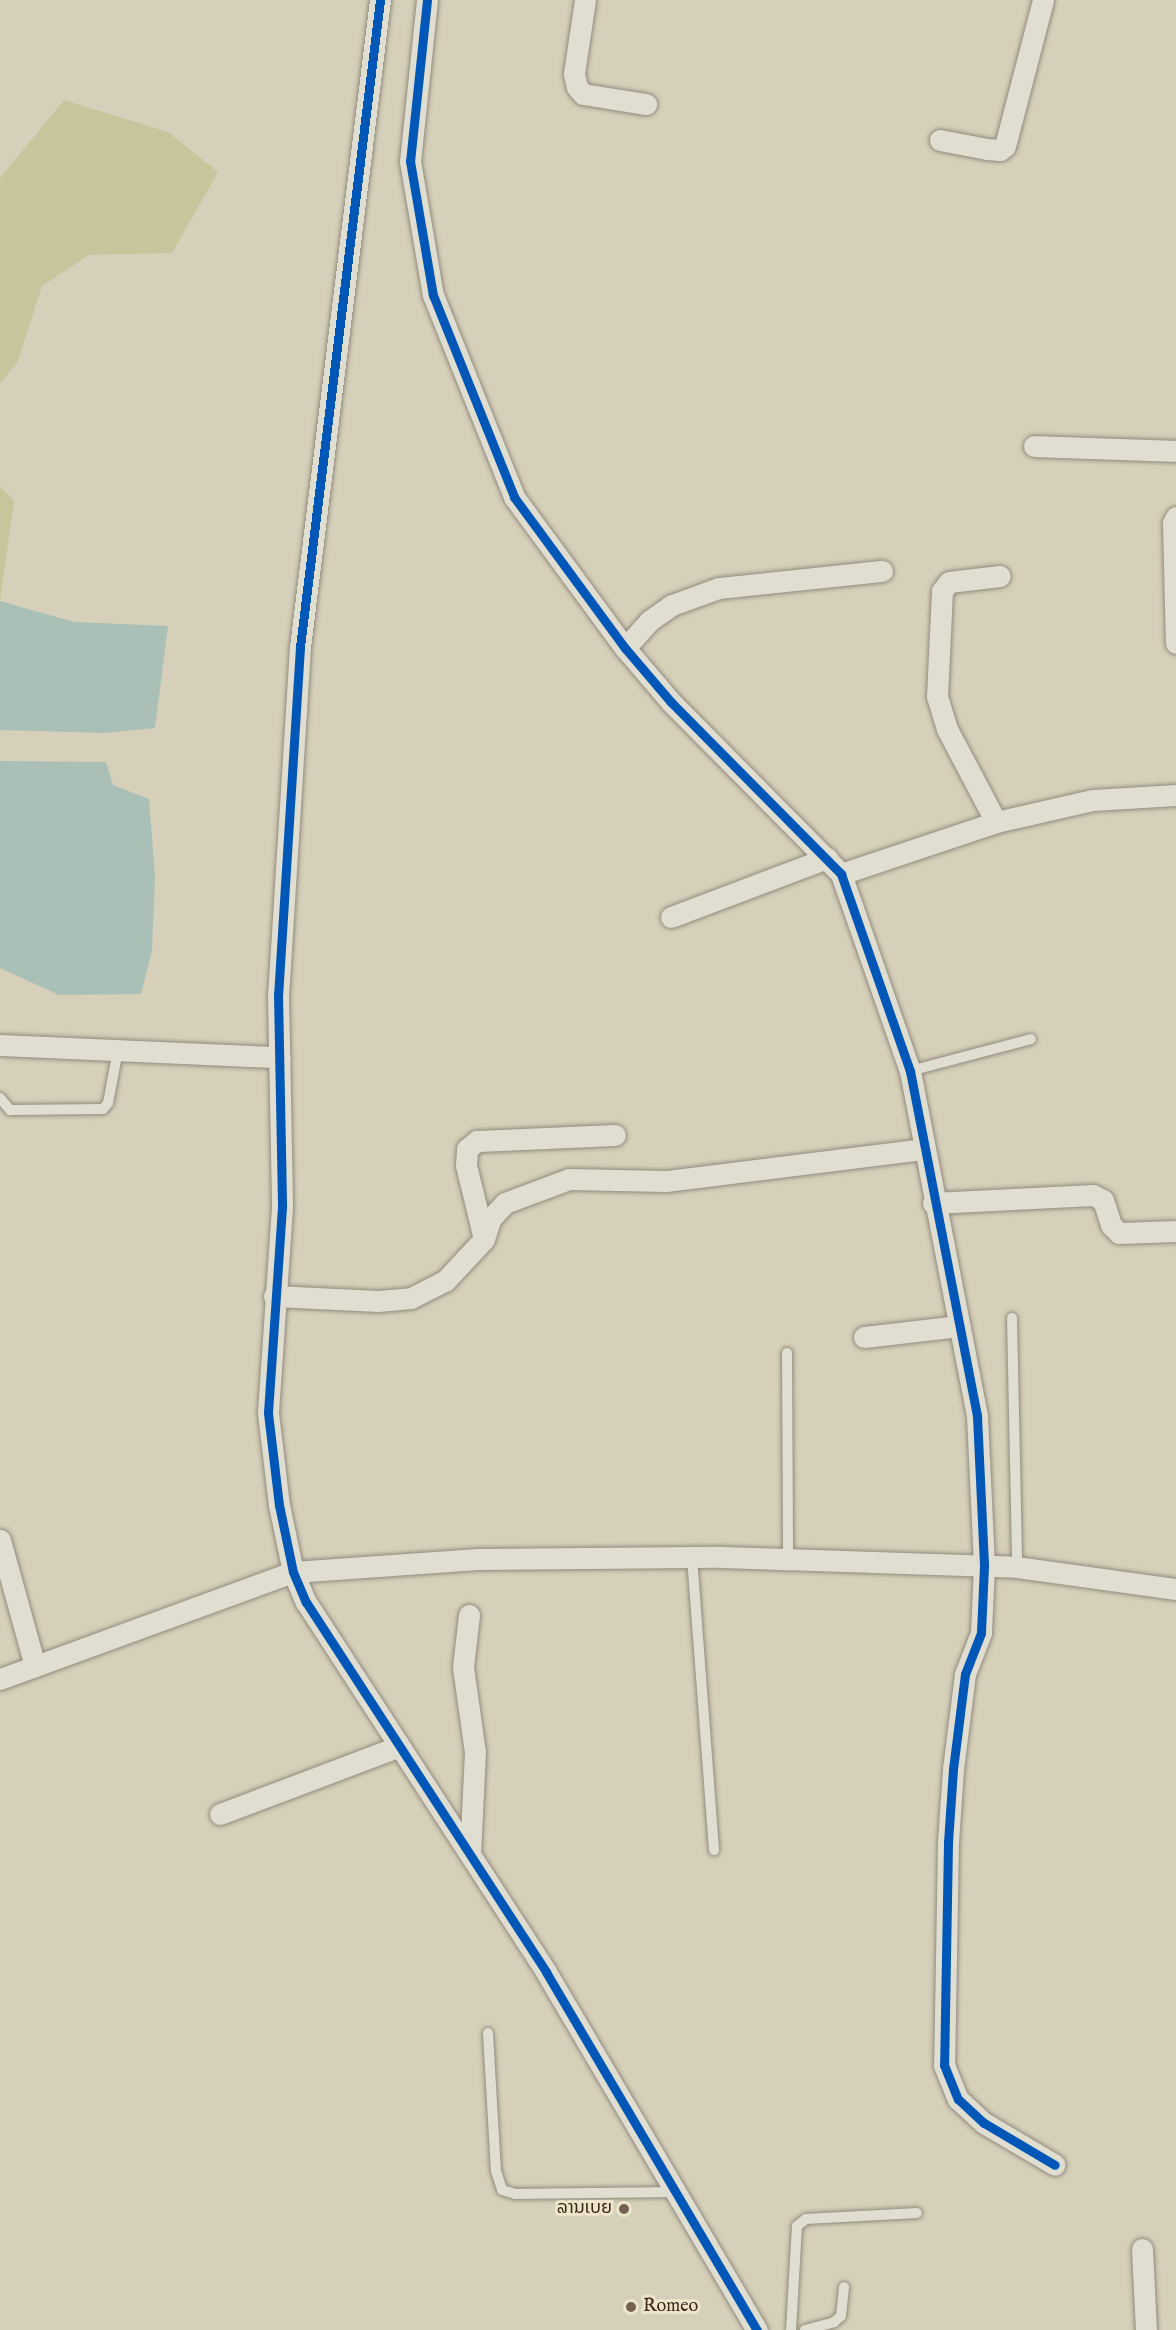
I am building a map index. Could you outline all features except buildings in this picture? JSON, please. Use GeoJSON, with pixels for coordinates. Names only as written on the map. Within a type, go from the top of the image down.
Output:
{"type":"FeatureCollection","features":[{"type":"Feature","properties":{"kind":"street"},"geometry":{"type":"LineString","coordinates":[[380,0],[300,647],[278,994],[282,1207],[274,1296],[268,1413],[279,1505],[293,1572],[306,1602],[546,1972],[672,2192],[757,2330]]}},
{"type":"Feature","properties":{"kind":"street"},"geometry":{"type":"LineString","coordinates":[[427,0],[410,161],[433,295],[514,498],[625,648],[671,702],[841,874],[910,1071],[933,1203],[977,1416],[984,1566],[981,1633],[965,1674],[952,1779],[948,1843],[944,2065],[958,2099],[984,2123],[1055,2165]]}},
{"type":"Feature","properties":{"kind":"street"},"geometry":{"type":"LineString","coordinates":[[585,0],[574,74],[577,87],[583,94],[646,104]]}},
{"type":"Feature","properties":{"kind":"street"},"geometry":{"type":"LineString","coordinates":[[940,140],[987,150],[1000,150],[1005,146],[1043,0]]}},
{"type":"Feature","properties":{"kind":"street"},"geometry":{"type":"LineString","coordinates":[[1034,446],[1176,451]]}},
{"type":"Feature","properties":{"kind":"street"},"geometry":{"type":"LineString","coordinates":[[1176,517],[1173,523],[1176,643]]}},
{"type":"Feature","properties":{"kind":"street"},"geometry":{"type":"LineString","coordinates":[[625,648],[649,621],[672,605],[719,588],[882,571]]}},
{"type":"Feature","properties":{"kind":"street"},"geometry":{"type":"LineString","coordinates":[[996,822],[947,729],[938,697],[942,591],[949,582],[1000,576]]}},
{"type":"Feature","properties":{"kind":"street"},"geometry":{"type":"LineString","coordinates":[[841,874],[996,822],[1093,800],[1176,795]]}},
{"type":"Feature","properties":{"kind":"street"},"geometry":{"type":"LineString","coordinates":[[671,918],[827,858]]}},
{"type":"Feature","properties":{"kind":"street"},"geometry":{"type":"LineString","coordinates":[[0,1045],[280,1057]]}},
{"type":"Feature","properties":{"kind":"street"},"geometry":{"type":"LineString","coordinates":[[484,1239],[466,1165],[467,1149],[477,1141],[615,1135]]}},
{"type":"Feature","properties":{"kind":"street"},"geometry":{"type":"LineString","coordinates":[[274,1296],[378,1302],[411,1298],[445,1281],[484,1239],[491,1218],[505,1203],[569,1179],[666,1181],[924,1149]]}},
{"type":"Feature","properties":{"kind":"street"},"geometry":{"type":"LineString","coordinates":[[933,1203],[1093,1195],[1103,1200],[1111,1225],[1119,1233],[1176,1231]]}},
{"type":"Feature","properties":{"kind":"street"},"geometry":{"type":"LineString","coordinates":[[864,1337],[959,1326]]}},
{"type":"Feature","properties":{"kind":"street"},"geometry":{"type":"LineString","coordinates":[[0,1540],[35,1666]]}},
{"type":"Feature","properties":{"kind":"street"},"geometry":{"type":"LineString","coordinates":[[0,1678],[293,1572],[478,1559],[692,1557],[1017,1567],[1176,1589]]}},
{"type":"Feature","properties":{"kind":"street"},"geometry":{"type":"LineString","coordinates":[[469,1615],[463,1667],[475,1752],[470,1854]]}},
{"type":"Feature","properties":{"kind":"street"},"geometry":{"type":"LineString","coordinates":[[220,1814],[400,1746]]}},
{"type":"Feature","properties":{"kind":"street"},"geometry":{"type":"LineString","coordinates":[[1142,2249],[1146,2330]]}},
{"type":"Feature","properties":{"kind":"lane"},"geometry":{"type":"LineString","coordinates":[[910,1071],[1031,1039]]}},
{"type":"Feature","properties":{"kind":"lane"},"geometry":{"type":"LineString","coordinates":[[0,1098],[10,1110],[103,1109],[108,1103],[118,1050]]}},
{"type":"Feature","properties":{"kind":"lane"},"geometry":{"type":"LineString","coordinates":[[1012,1318],[1017,1567]]}},
{"type":"Feature","properties":{"kind":"lane"},"geometry":{"type":"LineString","coordinates":[[786,1353],[788,1559]]}},
{"type":"Feature","properties":{"kind":"lane"},"geometry":{"type":"LineString","coordinates":[[692,1557],[714,1850]]}},
{"type":"Feature","properties":{"kind":"lane"},"geometry":{"type":"LineString","coordinates":[[488,2033],[496,2171],[502,2190],[515,2194],[672,2192]]}},
{"type":"Feature","properties":{"kind":"lane"},"geometry":{"type":"LineString","coordinates":[[791,2330],[797,2226],[806,2219],[917,2214]]}},
{"type":"Feature","properties":{"kind":"lane"},"geometry":{"type":"LineString","coordinates":[[805,2330],[834,2322],[841,2316],[844,2288]]}},
{"type":"Feature","properties":{"kind":"shaded area"},"geometry":{"type":"Polygon","coordinates":[[[64,100],[168,132],[218,172],[172,253],[89,255],[42,286],[18,361],[0,384],[0,178],[64,100]]]}},
{"type":"Feature","properties":{"kind":"shaded area"},"geometry":{"type":"Polygon","coordinates":[[[0,486],[14,501],[0,601],[0,486]]]}},
{"type":"Feature","properties":{"kind":"shaded area"},"geometry":{"type":"Polygon","coordinates":[[[0,601],[74,622],[168,626],[155,728],[104,733],[0,730],[0,601]]]}},
{"type":"Feature","properties":{"kind":"shaded area"},"geometry":{"type":"Polygon","coordinates":[[[0,761],[106,762],[113,785],[149,799],[155,877],[152,951],[141,994],[59,995],[0,968],[0,761]]]}},
{"type":"Feature","properties":{"kind":"cycle path"},"geometry":{"type":"LineString","coordinates":[[380,0],[300,647],[278,994],[282,1207],[268,1413],[279,1505],[293,1572],[306,1602],[546,1972],[757,2330]]}},
{"type":"Feature","properties":{"kind":"cycle path"},"geometry":{"type":"LineString","coordinates":[[427,0],[410,161],[433,295],[514,497],[625,648],[671,702],[841,874],[910,1071],[977,1416],[984,1566],[981,1633],[965,1674],[953,1769],[948,1843],[944,2065],[958,2099],[984,2123],[1055,2165]]}},
{"type":"Feature","properties":{"kind":"place","name":"ລານເບຍ"},"geometry":{"type":"Point","coordinates":[624,2209]}},
{"type":"Feature","properties":{"kind":"place","name":"Romeo"},"geometry":{"type":"Point","coordinates":[631,2307]}}]}
